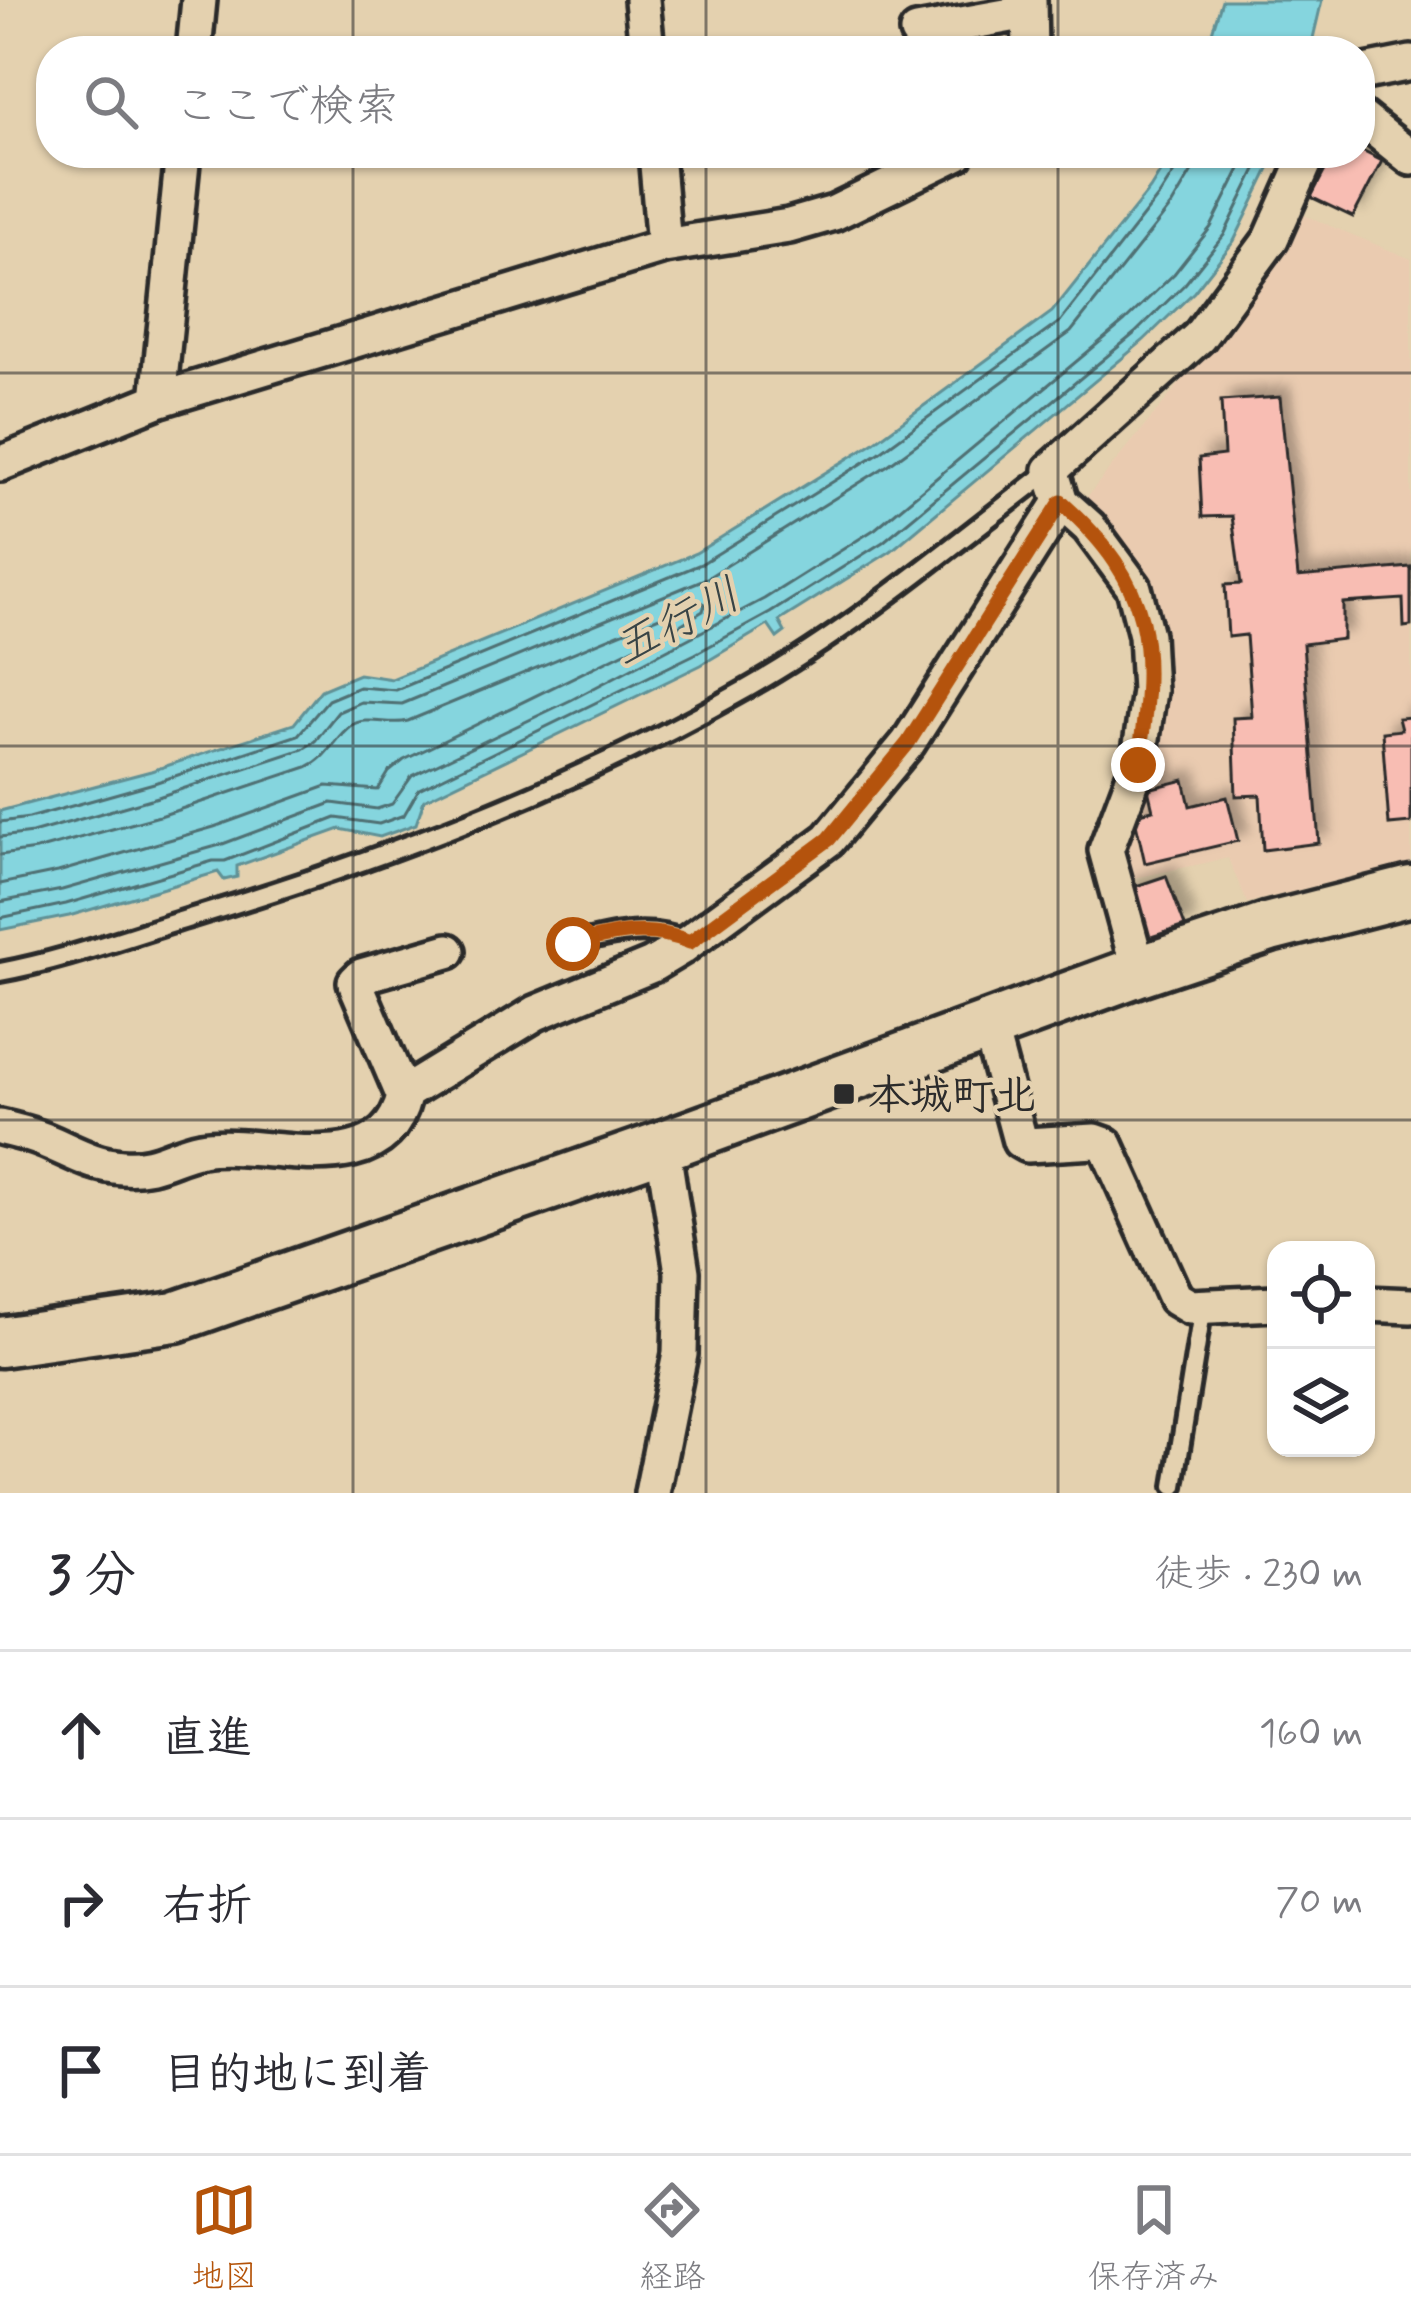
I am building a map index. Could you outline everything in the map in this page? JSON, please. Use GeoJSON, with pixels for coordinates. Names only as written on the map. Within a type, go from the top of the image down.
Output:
{"type":"FeatureCollection","features":[{"type":"Feature","properties":{"kind":"street"},"geometry":{"type":"LineString","coordinates":[[195,36],[199,0]]}},
{"type":"Feature","properties":{"kind":"street"},"geometry":{"type":"LineString","coordinates":[[642,0],[646,36]]}},
{"type":"Feature","properties":{"kind":"street"},"geometry":{"type":"LineString","coordinates":[[916,32],[1029,6],[1030,36]]}},
{"type":"Feature","properties":{"kind":"street"},"geometry":{"type":"LineString","coordinates":[[1375,70],[1411,63]]}},
{"type":"Feature","properties":{"kind":"street"},"geometry":{"type":"LineString","coordinates":[[1375,129],[1411,158]]}},
{"type":"Feature","properties":{"kind":"street"},"geometry":{"type":"LineString","coordinates":[[158,400],[182,168]]}},
{"type":"Feature","properties":{"kind":"street"},"geometry":{"type":"LineString","coordinates":[[657,168],[664,246]]}},
{"type":"Feature","properties":{"kind":"street"},"geometry":{"type":"LineString","coordinates":[[0,464],[158,400],[664,246],[789,226],[834,213],[926,168]]}},
{"type":"Feature","properties":{"kind":"street"},"geometry":{"type":"LineString","coordinates":[[403,1094],[536,1012],[652,965],[829,839],[908,743],[1056,486],[1199,338],[1271,239],[1302,168]]}},
{"type":"Feature","properties":{"kind":"street"},"geometry":{"type":"LineString","coordinates":[[1056,486],[1134,588],[1146,635],[1149,692],[1138,765],[1106,850],[1139,970]]}},
{"type":"Feature","properties":{"kind":"street"},"geometry":{"type":"LineString","coordinates":[[0,1342],[175,1317],[662,1146],[1139,970],[1270,927],[1411,891]]}},
{"type":"Feature","properties":{"kind":"street"},"geometry":{"type":"LineString","coordinates":[[0,1127],[40,1138],[89,1162],[123,1167],[159,1166],[199,1150],[348,1151],[376,1141],[399,1116],[403,1094],[355,982],[361,976],[448,951]]}},
{"type":"Feature","properties":{"kind":"street"},"geometry":{"type":"LineString","coordinates":[[995,1048],[1020,1142],[1095,1141],[1106,1145],[1175,1298],[1190,1307],[1267,1303]]}},
{"type":"Feature","properties":{"kind":"street"},"geometry":{"type":"LineString","coordinates":[[652,1493],[680,1333],[682,1272],[666,1168]]}},
{"type":"Feature","properties":{"kind":"street"},"geometry":{"type":"LineString","coordinates":[[1375,1304],[1411,1306]]}},
{"type":"Feature","properties":{"kind":"lane"},"geometry":{"type":"LineString","coordinates":[[0,973],[277,892],[442,833],[594,767],[748,688],[1056,486]]}},
{"type":"Feature","properties":{"kind":"lane"},"geometry":{"type":"LineString","coordinates":[[560,947],[637,930],[669,933],[690,942]]}},
{"type":"Feature","properties":{"kind":"lane"},"geometry":{"type":"LineString","coordinates":[[1174,1486],[1203,1306]]}},
{"type":"Feature","properties":{"kind":"shaded area"},"geometry":{"type":"Polygon","coordinates":[[[1304,215],[1411,259],[1411,862],[1247,903],[1228,858],[1121,881],[1116,847],[1156,641],[1077,509],[1287,252],[1304,215]]]}},
{"type":"Feature","properties":{"kind":"water"},"geometry":{"type":"Polygon","coordinates":[[[1222,0],[1322,0],[1314,36],[1211,36],[1222,0]]]}},
{"type":"Feature","properties":{"kind":"water","name":"五行川"},"geometry":{"type":"Polygon","coordinates":[[[1163,168],[1270,168],[1234,241],[1194,292],[1143,341],[891,551],[779,621],[785,632],[777,638],[768,625],[701,665],[424,800],[416,824],[380,837],[340,829],[237,866],[237,877],[224,880],[218,872],[69,916],[0,930],[0,811],[151,771],[294,724],[321,690],[359,674],[392,679],[696,553],[873,443],[1052,312],[1163,168]]]}},
{"type":"Feature","properties":{"kind":"building"},"geometry":{"type":"Polygon","coordinates":[[[1375,158],[1382,161],[1353,217],[1311,197],[1326,168],[1375,168],[1375,158]]]}},
{"type":"Feature","properties":{"kind":"building"},"geometry":{"type":"Polygon","coordinates":[[[1280,397],[1298,577],[1411,567],[1411,626],[1404,627],[1403,599],[1343,603],[1343,639],[1303,644],[1319,843],[1263,850],[1260,795],[1236,796],[1233,718],[1252,717],[1246,635],[1228,637],[1225,585],[1241,584],[1232,516],[1202,517],[1199,458],[1224,455],[1221,401],[1280,397]]]}},
{"type":"Feature","properties":{"kind":"building"},"geometry":{"type":"Polygon","coordinates":[[[1411,717],[1411,823],[1389,825],[1382,732],[1401,730],[1398,718],[1411,717]]]}},
{"type":"Feature","properties":{"kind":"building"},"geometry":{"type":"Polygon","coordinates":[[[1184,780],[1190,806],[1227,797],[1238,841],[1145,863],[1134,814],[1153,810],[1148,789],[1184,780]]]}},
{"type":"Feature","properties":{"kind":"building"},"geometry":{"type":"Polygon","coordinates":[[[1166,876],[1185,926],[1139,941],[1124,890],[1166,876]]]}},
{"type":"Feature","properties":{"kind":"place","name":"本城町北"},"geometry":{"type":"Point","coordinates":[844,1094]}},
{"type":"Feature","properties":{"kind":"route"},"geometry":{"type":"LineString","coordinates":[[573,944],[637,930],[669,933],[690,942],[829,839],[908,743],[1061,502],[1089,527],[1134,588],[1146,635],[1149,692],[1138,765]]}}]}
